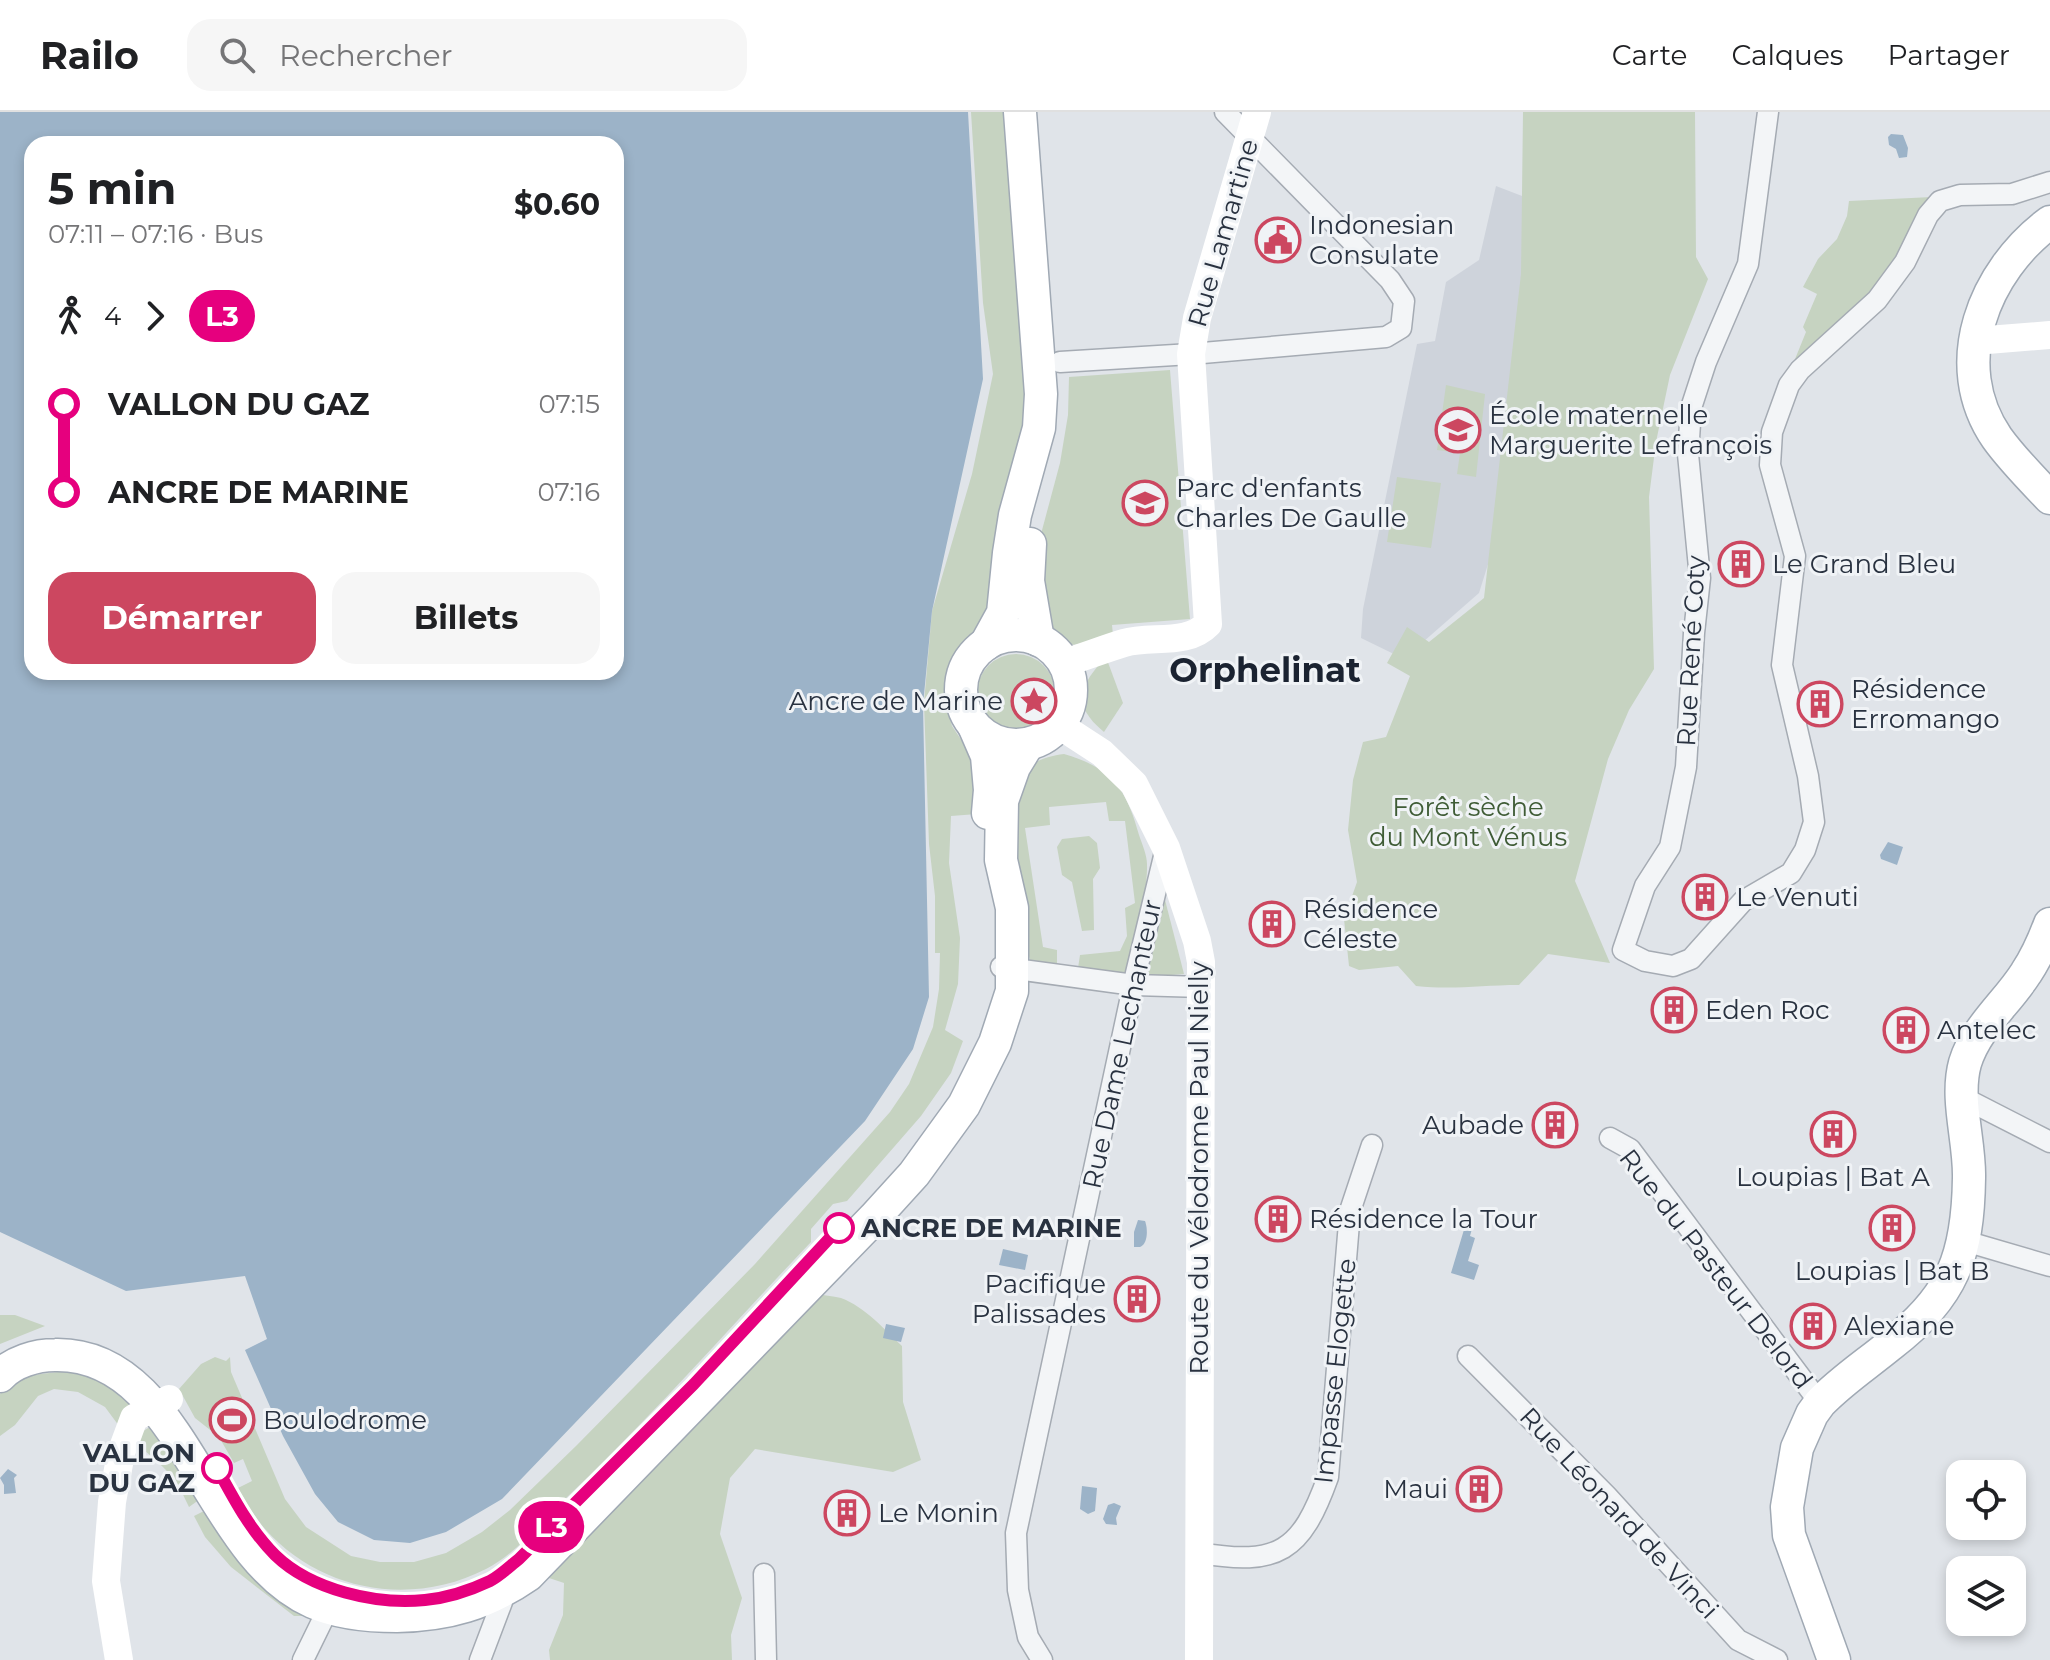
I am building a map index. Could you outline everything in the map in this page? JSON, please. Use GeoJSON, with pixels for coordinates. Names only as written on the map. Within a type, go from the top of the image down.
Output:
{"type":"FeatureCollection","features":[{"type":"Feature","properties":{"kind":"main road"},"geometry":{"type":"LineString","coordinates":[[986,644],[1003,613],[1015,515],[1039,428],[1041,394],[1020,112]]}},
{"type":"Feature","properties":{"kind":"main road"},"geometry":{"type":"LineString","coordinates":[[1038,640],[1028,581],[1030,549],[1055,436],[1060,362],[1039,112]]}},
{"type":"Feature","properties":{"kind":"main road"},"geometry":{"type":"LineString","coordinates":[[2050,222],[2013,255],[1988,297],[1975,341],[1972,368],[1975,387],[1996,437],[2050,498]]}},
{"type":"Feature","properties":{"kind":"main road"},"geometry":{"type":"LineString","coordinates":[[0,1376],[7,1369],[31,1358],[51,1354],[104,1355],[132,1374],[205,1447],[249,1525],[275,1555],[293,1570],[335,1589],[382,1600],[426,1600],[492,1580],[537,1541],[694,1384],[831,1237],[928,1124],[982,1033],[1004,974],[988,867],[990,790],[987,756],[965,713],[961,682],[965,667],[974,654],[986,644],[1003,637],[1021,635],[1038,640],[1053,650],[1064,663],[1070,678],[1071,695],[1067,711],[1059,725],[1045,737],[1013,746],[998,743],[974,726]]}},
{"type":"Feature","properties":{"kind":"main road"},"geometry":{"type":"LineString","coordinates":[[0,1357],[43,1334],[68,1334],[96,1338],[129,1357],[161,1402],[218,1506],[253,1556],[288,1587],[313,1602],[373,1616],[422,1616],[470,1606],[500,1594],[528,1575],[874,1218],[929,1155],[964,1105],[995,1043],[987,1040],[998,1007],[1012,908],[1001,860],[1002,801],[1014,767],[1028,744]]}},
{"type":"Feature","properties":{"kind":"main road"},"geometry":{"type":"LineString","coordinates":[[1827,1658],[1789,1535],[1787,1507],[1797,1448],[1820,1403],[1895,1342],[1939,1299],[1955,1270],[1965,1241],[1969,1171],[1962,1097],[1965,1063],[1976,1040],[2026,973],[2050,924]]}},
{"type":"Feature","properties":{"kind":"main road"},"geometry":{"type":"LineString","coordinates":[[929,1155],[925,1148],[926,1140],[941,1122],[941,1104]]}},
{"type":"Feature","properties":{"kind":"street"},"geometry":{"type":"LineString","coordinates":[[1060,362],[1386,337],[1401,328],[1404,301],[1390,280],[1254,125],[1225,112]]}},
{"type":"Feature","properties":{"kind":"street","name":"Rue René Coty"},"geometry":{"type":"LineString","coordinates":[[1768,112],[1748,264],[1706,362],[1691,408],[1688,454],[1700,578],[1686,767],[1670,847],[1645,886],[1623,950],[1645,961],[1673,966],[1691,959],[1743,901],[1791,873],[1805,850],[1814,822],[1808,776],[1782,665],[1795,556],[1770,465],[1772,432],[1789,385],[1800,370],[1877,300],[1905,262],[1928,215],[1940,201],[1960,195],[2012,194],[2050,182]]}},
{"type":"Feature","properties":{"kind":"street","name":"Rue Lamartine"},"geometry":{"type":"LineString","coordinates":[[1064,663],[1126,642],[1187,637],[1200,632],[1208,624],[1191,354],[1197,318],[1254,125]]}},
{"type":"Feature","properties":{"kind":"street"},"geometry":{"type":"LineString","coordinates":[[1975,341],[2050,335]]}},
{"type":"Feature","properties":{"kind":"street","name":"Route du Vélodrome Paul Nielly"},"geometry":{"type":"LineString","coordinates":[[1059,725],[1102,753],[1134,784],[1166,848],[1197,941],[1202,987],[1199,1660]]}},
{"type":"Feature","properties":{"kind":"street","name":"Rue Dame Lechanteur"},"geometry":{"type":"LineString","coordinates":[[1042,1660],[1028,1637],[1018,1590],[1016,1533],[1166,848]]}},
{"type":"Feature","properties":{"kind":"street"},"geometry":{"type":"LineString","coordinates":[[1004,974],[1134,985],[1202,987]]}},
{"type":"Feature","properties":{"kind":"street"},"geometry":{"type":"LineString","coordinates":[[1962,1097],[2050,1142]]}},
{"type":"Feature","properties":{"kind":"street","name":"Rue du Pasteur Delord"},"geometry":{"type":"LineString","coordinates":[[1610,1138],[1630,1149],[1820,1403]]}},
{"type":"Feature","properties":{"kind":"street","name":"Impasse Elogette"},"geometry":{"type":"LineString","coordinates":[[1199,1553],[1257,1558],[1284,1550],[1304,1531],[1317,1509],[1330,1465],[1350,1211],[1372,1145]]}},
{"type":"Feature","properties":{"kind":"street"},"geometry":{"type":"LineString","coordinates":[[1965,1241],[2050,1266]]}},
{"type":"Feature","properties":{"kind":"street","name":"Rue Léonard de Vinci"},"geometry":{"type":"LineString","coordinates":[[1468,1356],[1606,1495],[1738,1640],[1777,1660]]}},
{"type":"Feature","properties":{"kind":"street"},"geometry":{"type":"LineString","coordinates":[[119,1660],[106,1581],[112,1502],[121,1453],[134,1418],[161,1402]]}},
{"type":"Feature","properties":{"kind":"street"},"geometry":{"type":"LineString","coordinates":[[480,1660],[502,1602],[502,1583],[535,1554],[537,1541]]}},
{"type":"Feature","properties":{"kind":"street"},"geometry":{"type":"LineString","coordinates":[[293,1570],[303,1587],[328,1600],[329,1607]]}},
{"type":"Feature","properties":{"kind":"street"},"geometry":{"type":"LineString","coordinates":[[764,1574],[766,1660]]}},
{"type":"Feature","properties":{"kind":"street"},"geometry":{"type":"LineString","coordinates":[[445,1595],[464,1600],[493,1589],[500,1594]]}},
{"type":"Feature","properties":{"kind":"street"},"geometry":{"type":"LineString","coordinates":[[303,1660],[329,1607],[335,1601],[372,1608],[382,1600]]}},
{"type":"Feature","properties":{"kind":"shaded area","name":"École maternelle Marguerite Lefrançois"},"geometry":{"type":"Polygon","coordinates":[[[1496,186],[1530,199],[1504,513],[1479,593],[1423,642],[1400,657],[1361,638],[1363,609],[1417,344],[1435,341],[1446,282],[1479,260],[1496,186]]]}},
{"type":"Feature","properties":{"kind":"green space"},"geometry":{"type":"Polygon","coordinates":[[[971,112],[1008,112],[1019,320],[1027,394],[1023,431],[983,629],[961,646],[948,670],[945,699],[952,726],[970,753],[978,776],[977,814],[951,816],[949,863],[960,938],[958,984],[945,1030],[963,1041],[951,1073],[921,1116],[847,1201],[833,1204],[811,1229],[811,1242],[627,1438],[508,1555],[458,1581],[428,1588],[398,1590],[369,1587],[340,1579],[313,1567],[288,1550],[265,1529],[250,1509],[238,1488],[252,1481],[243,1459],[234,1463],[219,1437],[195,1418],[179,1389],[201,1364],[215,1357],[226,1361],[230,1357],[231,1372],[285,1499],[306,1527],[351,1556],[380,1562],[414,1562],[446,1553],[482,1532],[510,1510],[577,1445],[755,1264],[890,1112],[909,1084],[933,1027],[939,989],[940,953],[935,953],[935,896],[929,844],[924,703],[932,611],[972,474],[993,374],[983,303],[971,112]]]}},
{"type":"Feature","properties":{"kind":"green space","name":"Forêt sèche du Mont Vénus"},"geometry":{"type":"Polygon","coordinates":[[[1523,112],[1695,112],[1696,257],[1708,279],[1670,375],[1656,442],[1649,497],[1654,669],[1629,710],[1608,759],[1575,881],[1610,963],[1548,954],[1519,985],[1416,986],[1398,966],[1359,970],[1349,966],[1344,919],[1357,882],[1348,830],[1353,780],[1363,742],[1386,737],[1410,676],[1387,663],[1407,627],[1429,642],[1484,598],[1521,274],[1523,112]]]}},
{"type":"Feature","properties":{"kind":"green space"},"geometry":{"type":"Polygon","coordinates":[[[1932,197],[1891,271],[1791,369],[1806,332],[1803,327],[1817,294],[1803,287],[1818,259],[1837,239],[1847,216],[1849,201],[1932,197]]]}},
{"type":"Feature","properties":{"kind":"green space"},"geometry":{"type":"Polygon","coordinates":[[[1170,370],[1190,619],[1112,625],[1113,635],[1081,644],[1064,643],[1049,631],[1044,619],[1041,534],[1060,463],[1068,415],[1069,377],[1170,370]]]}},
{"type":"Feature","properties":{"kind":"green space"},"geometry":{"type":"Polygon","coordinates":[[[1446,385],[1485,394],[1476,477],[1457,474],[1460,453],[1437,450],[1446,385]]]}},
{"type":"Feature","properties":{"kind":"green space"},"geometry":{"type":"Polygon","coordinates":[[[1397,477],[1441,483],[1431,548],[1387,542],[1397,477]]]}},
{"type":"Feature","properties":{"kind":"green space"},"geometry":{"type":"Polygon","coordinates":[[[1008,654],[1024,654],[1038,660],[1049,671],[1055,693],[1049,715],[1038,726],[1024,732],[1008,732],[994,726],[983,715],[977,701],[977,685],[983,671],[994,660],[1008,654]]]}},
{"type":"Feature","properties":{"kind":"green space"},"geometry":{"type":"Polygon","coordinates":[[[1106,657],[1123,703],[1104,732],[1086,712],[1082,694],[1090,677],[1106,657]]]}},
{"type":"Feature","properties":{"kind":"green space"},"geometry":{"type":"Polygon","coordinates":[[[1064,754],[1094,766],[1115,782],[1129,804],[1145,853],[1145,889],[1128,974],[1078,968],[1080,955],[1120,951],[1127,936],[1125,908],[1135,903],[1125,821],[1109,821],[1106,802],[1049,807],[1050,825],[1025,828],[1043,947],[1057,950],[1057,964],[1030,960],[1016,864],[1016,811],[1026,772],[1038,761],[1064,754]]]}},
{"type":"Feature","properties":{"kind":"green space"},"geometry":{"type":"Polygon","coordinates":[[[1089,836],[1097,843],[1100,868],[1093,879],[1094,930],[1082,931],[1072,882],[1062,875],[1057,847],[1062,839],[1089,836]]]}},
{"type":"Feature","properties":{"kind":"green space"},"geometry":{"type":"Polygon","coordinates":[[[1164,896],[1184,974],[1146,977],[1141,969],[1164,896]]]}},
{"type":"Feature","properties":{"kind":"green space"},"geometry":{"type":"Polygon","coordinates":[[[815,1294],[841,1298],[858,1307],[902,1346],[903,1402],[921,1460],[893,1472],[755,1449],[730,1478],[720,1534],[742,1598],[731,1635],[732,1660],[550,1660],[549,1650],[563,1615],[564,1583],[546,1577],[815,1294]]]}},
{"type":"Feature","properties":{"kind":"green space"},"geometry":{"type":"Polygon","coordinates":[[[0,1315],[15,1315],[45,1326],[0,1344],[0,1315]]]}},
{"type":"Feature","properties":{"kind":"green space"},"geometry":{"type":"Polygon","coordinates":[[[83,1369],[136,1397],[122,1430],[105,1407],[78,1392],[54,1389],[38,1396],[15,1425],[0,1436],[0,1394],[24,1376],[83,1369]]]}},
{"type":"Feature","properties":{"kind":"green space"},"geometry":{"type":"Polygon","coordinates":[[[157,1423],[203,1497],[189,1507],[168,1473],[139,1446],[143,1431],[157,1423]]]}},
{"type":"Feature","properties":{"kind":"green space"},"geometry":{"type":"Polygon","coordinates":[[[210,1508],[309,1616],[294,1616],[231,1567],[205,1537],[194,1516],[210,1508]]]}},
{"type":"Feature","properties":{"kind":"water"},"geometry":{"type":"Polygon","coordinates":[[[0,112],[968,112],[983,379],[932,611],[923,705],[929,997],[913,1049],[865,1121],[502,1499],[446,1532],[410,1543],[374,1540],[338,1522],[315,1494],[283,1436],[245,1350],[267,1339],[245,1276],[126,1291],[0,1232],[0,112]]]}},
{"type":"Feature","properties":{"kind":"water"},"geometry":{"type":"Polygon","coordinates":[[[1891,134],[1903,135],[1908,148],[1907,157],[1899,158],[1896,149],[1889,145],[1888,137],[1891,134]]]}},
{"type":"Feature","properties":{"kind":"water"},"geometry":{"type":"Polygon","coordinates":[[[1888,842],[1903,847],[1897,865],[1881,859],[1880,855],[1888,842]]]}},
{"type":"Feature","properties":{"kind":"water"},"geometry":{"type":"Polygon","coordinates":[[[1138,1220],[1145,1221],[1147,1236],[1143,1245],[1134,1247],[1134,1232],[1138,1220]]]}},
{"type":"Feature","properties":{"kind":"water"},"geometry":{"type":"Polygon","coordinates":[[[1466,1223],[1473,1225],[1470,1236],[1475,1238],[1468,1261],[1479,1265],[1474,1280],[1451,1273],[1466,1223]]]}},
{"type":"Feature","properties":{"kind":"water"},"geometry":{"type":"Polygon","coordinates":[[[1003,1249],[1028,1255],[1025,1270],[999,1265],[1003,1249]]]}},
{"type":"Feature","properties":{"kind":"water"},"geometry":{"type":"Polygon","coordinates":[[[886,1324],[905,1328],[901,1342],[883,1338],[886,1324]]]}},
{"type":"Feature","properties":{"kind":"water"},"geometry":{"type":"Polygon","coordinates":[[[8,1469],[17,1475],[14,1478],[16,1493],[4,1494],[0,1478],[8,1469]]]}},
{"type":"Feature","properties":{"kind":"water"},"geometry":{"type":"Polygon","coordinates":[[[1082,1486],[1097,1488],[1095,1511],[1088,1514],[1080,1509],[1082,1486]]]}},
{"type":"Feature","properties":{"kind":"water"},"geometry":{"type":"Polygon","coordinates":[[[1114,1503],[1121,1506],[1116,1518],[1117,1525],[1106,1524],[1103,1519],[1108,1505],[1114,1503]]]}},
{"type":"Feature","properties":{"kind":"bus line","name":"L3"},"geometry":{"type":"LineString","coordinates":[[217,1468],[249,1525],[275,1555],[293,1570],[335,1589],[382,1600],[426,1600],[492,1580],[519,1559],[694,1384],[839,1228]]}},
{"type":"Feature","properties":{"kind":"place","name":"Indonesian Consulate"},"geometry":{"type":"Point","coordinates":[1278,240]}},
{"type":"Feature","properties":{"kind":"place","name":"École maternelle Marguerite Lefrançois"},"geometry":{"type":"Point","coordinates":[1458,430]}},
{"type":"Feature","properties":{"kind":"place","name":"Parc d'enfants Charles De Gaulle"},"geometry":{"type":"Point","coordinates":[1145,503]}},
{"type":"Feature","properties":{"kind":"place","name":"Le Grand Bleu"},"geometry":{"type":"Point","coordinates":[1741,564]}},
{"type":"Feature","properties":{"kind":"place","name":"Ancre de Marine"},"geometry":{"type":"Point","coordinates":[1034,701]}},
{"type":"Feature","properties":{"kind":"place","name":"Résidence Erromango"},"geometry":{"type":"Point","coordinates":[1820,704]}},
{"type":"Feature","properties":{"kind":"place","name":"Le Venuti"},"geometry":{"type":"Point","coordinates":[1705,897]}},
{"type":"Feature","properties":{"kind":"place","name":"Résidence Céleste"},"geometry":{"type":"Point","coordinates":[1272,924]}},
{"type":"Feature","properties":{"kind":"place","name":"Eden Roc"},"geometry":{"type":"Point","coordinates":[1674,1010]}},
{"type":"Feature","properties":{"kind":"place","name":"Antelec"},"geometry":{"type":"Point","coordinates":[1906,1030]}},
{"type":"Feature","properties":{"kind":"place","name":"Aubade"},"geometry":{"type":"Point","coordinates":[1555,1125]}},
{"type":"Feature","properties":{"kind":"place","name":"Loupias | Bat A"},"geometry":{"type":"Point","coordinates":[1833,1134]}},
{"type":"Feature","properties":{"kind":"place","name":"Résidence la Tour"},"geometry":{"type":"Point","coordinates":[1278,1219]}},
{"type":"Feature","properties":{"kind":"place","name":"ANCRE DE MARINE"},"geometry":{"type":"Point","coordinates":[839,1228]}},
{"type":"Feature","properties":{"kind":"place","name":"Loupias | Bat B"},"geometry":{"type":"Point","coordinates":[1892,1228]}},
{"type":"Feature","properties":{"kind":"place","name":"Pacifique Palissades"},"geometry":{"type":"Point","coordinates":[1137,1299]}},
{"type":"Feature","properties":{"kind":"place","name":"Alexiane"},"geometry":{"type":"Point","coordinates":[1813,1326]}},
{"type":"Feature","properties":{"kind":"place","name":"Boulodrome"},"geometry":{"type":"Point","coordinates":[232,1420]}},
{"type":"Feature","properties":{"kind":"place","name":"VALLON DU GAZ"},"geometry":{"type":"Point","coordinates":[217,1468]}},
{"type":"Feature","properties":{"kind":"place","name":"Maui"},"geometry":{"type":"Point","coordinates":[1479,1489]}},
{"type":"Feature","properties":{"kind":"place","name":"Le Monin"},"geometry":{"type":"Point","coordinates":[847,1513]}},
{"type":"Feature","properties":{"kind":"district","name":"Orphelinat"},"geometry":{"type":"Point","coordinates":[1265,670]}}]}
